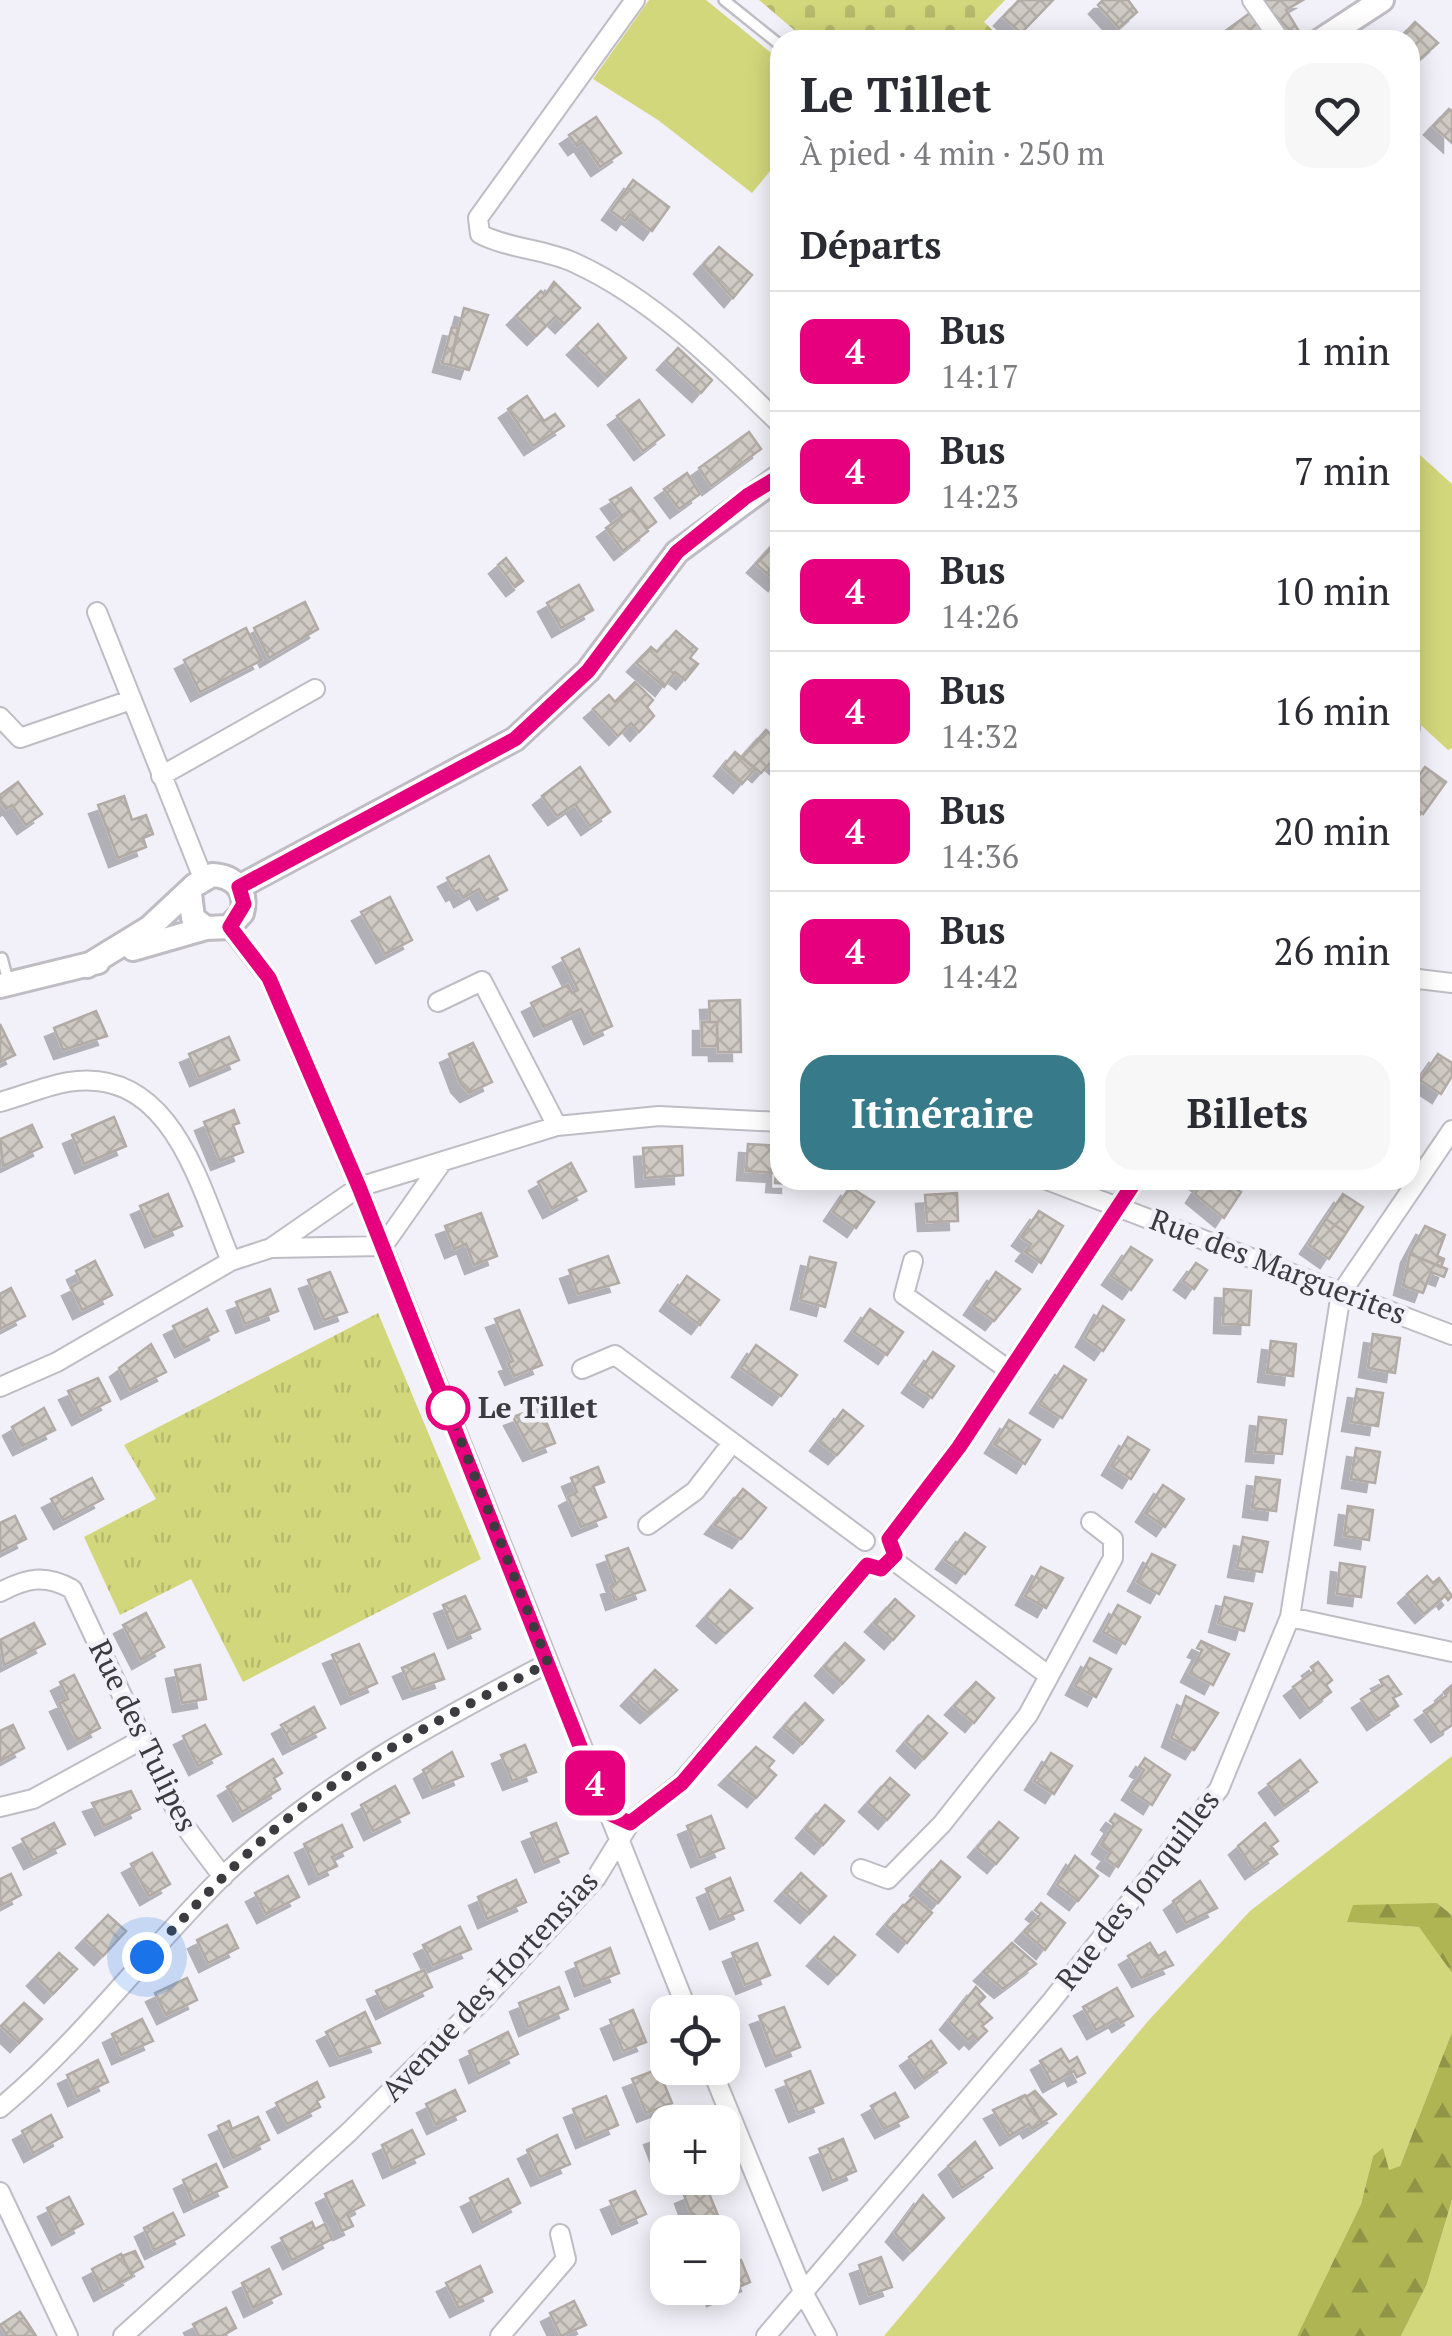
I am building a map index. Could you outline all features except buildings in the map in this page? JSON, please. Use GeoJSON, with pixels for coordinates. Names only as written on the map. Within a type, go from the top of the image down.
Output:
{"type":"FeatureCollection","features":[{"type":"Feature","properties":{"kind":"street"},"geometry":{"type":"LineString","coordinates":[[636,0],[478,218],[480,234],[549,252],[613,283],[654,312],[770,415]]}},
{"type":"Feature","properties":{"kind":"street"},"geometry":{"type":"LineString","coordinates":[[1252,0],[1273,30]]}},
{"type":"Feature","properties":{"kind":"street"},"geometry":{"type":"LineString","coordinates":[[1336,30],[1382,0]]}},
{"type":"Feature","properties":{"kind":"street"},"geometry":{"type":"LineString","coordinates":[[239,887],[515,739],[588,671],[677,552],[770,483]]}},
{"type":"Feature","properties":{"kind":"street"},"geometry":{"type":"LineString","coordinates":[[97,612],[161,776],[196,886],[193,918],[218,928],[269,978],[383,1246],[681,1995]]}},
{"type":"Feature","properties":{"kind":"street"},"geometry":{"type":"LineString","coordinates":[[161,776],[315,689]]}},
{"type":"Feature","properties":{"kind":"street"},"geometry":{"type":"LineString","coordinates":[[0,717],[20,738],[131,700]]}},
{"type":"Feature","properties":{"kind":"street"},"geometry":{"type":"LineString","coordinates":[[4,984],[87,966],[173,934],[218,928],[244,904],[239,887],[222,876],[196,886],[149,928],[87,966]]}},
{"type":"Feature","properties":{"kind":"street"},"geometry":{"type":"LineString","coordinates":[[1420,979],[1452,983]]}},
{"type":"Feature","properties":{"kind":"street"},"geometry":{"type":"LineString","coordinates":[[438,1002],[482,980],[557,1126]]}},
{"type":"Feature","properties":{"kind":"street"},"geometry":{"type":"LineString","coordinates":[[0,1102],[67,1082],[93,1081],[144,1099],[168,1120],[181,1140],[230,1261]]}},
{"type":"Feature","properties":{"kind":"street"},"geometry":{"type":"LineString","coordinates":[[271,1248],[359,1187],[557,1126],[659,1116],[770,1122]]}},
{"type":"Feature","properties":{"kind":"street"},"geometry":{"type":"LineString","coordinates":[[1420,1177],[1452,1130]]}},
{"type":"Feature","properties":{"kind":"street"},"geometry":{"type":"LineString","coordinates":[[383,1246],[442,1162]]}},
{"type":"Feature","properties":{"kind":"street","name":"Rue des Marguerites"},"geometry":{"type":"LineString","coordinates":[[1077,1190],[1452,1334]]}},
{"type":"Feature","properties":{"kind":"street"},"geometry":{"type":"LineString","coordinates":[[889,1539],[1010,1371],[1129,1190]]}},
{"type":"Feature","properties":{"kind":"street"},"geometry":{"type":"LineString","coordinates":[[1341,1293],[1411,1190]]}},
{"type":"Feature","properties":{"kind":"street"},"geometry":{"type":"LineString","coordinates":[[0,1387],[57,1362],[230,1261],[271,1248],[383,1246]]}},
{"type":"Feature","properties":{"kind":"street"},"geometry":{"type":"LineString","coordinates":[[913,1261],[904,1295],[1010,1371]]}},
{"type":"Feature","properties":{"kind":"street","name":"Rue des Jonquilles"},"geometry":{"type":"LineString","coordinates":[[766,2336],[1050,2004],[1219,1790],[1290,1617],[1341,1293]]}},
{"type":"Feature","properties":{"kind":"street"},"geometry":{"type":"LineString","coordinates":[[582,1369],[615,1355],[865,1541]]}},
{"type":"Feature","properties":{"kind":"street"},"geometry":{"type":"LineString","coordinates":[[648,1525],[695,1491],[732,1443]]}},
{"type":"Feature","properties":{"kind":"street"},"geometry":{"type":"LineString","coordinates":[[861,1869],[888,1879],[942,1824],[1028,1715],[1113,1558],[1113,1539],[1090,1522]]}},
{"type":"Feature","properties":{"kind":"street"},"geometry":{"type":"LineString","coordinates":[[876,1535],[889,1539],[894,1549],[893,1560],[881,1569],[867,1565],[861,1553],[865,1541],[876,1535]]}},
{"type":"Feature","properties":{"kind":"street"},"geometry":{"type":"LineString","coordinates":[[893,1560],[1048,1675]]}},
{"type":"Feature","properties":{"kind":"street","name":"Avenue des Hortensias"},"geometry":{"type":"LineString","coordinates":[[123,2336],[348,2133],[483,2000],[596,1878],[630,1823],[682,1783],[867,1565]]}},
{"type":"Feature","properties":{"kind":"street","name":"Rue des Tulipes"},"geometry":{"type":"LineString","coordinates":[[0,1592],[21,1582],[50,1577],[72,1588],[180,1821],[222,1877]]}},
{"type":"Feature","properties":{"kind":"street"},"geometry":{"type":"LineString","coordinates":[[1290,1617],[1449,1647]]}},
{"type":"Feature","properties":{"kind":"street"},"geometry":{"type":"LineString","coordinates":[[0,2108],[222,1877],[307,1804],[364,1764],[548,1663]]}},
{"type":"Feature","properties":{"kind":"street"},"geometry":{"type":"LineString","coordinates":[[0,1808],[32,1799],[141,1740]]}},
{"type":"Feature","properties":{"kind":"street"},"geometry":{"type":"LineString","coordinates":[[606,1812],[630,1823]]}},
{"type":"Feature","properties":{"kind":"street"},"geometry":{"type":"LineString","coordinates":[[718,2085],[804,2294],[827,2336]]}},
{"type":"Feature","properties":{"kind":"street"},"geometry":{"type":"LineString","coordinates":[[0,2192],[68,2336]]}},
{"type":"Feature","properties":{"kind":"street"},"geometry":{"type":"LineString","coordinates":[[500,2336],[566,2260],[560,2234]]}},
{"type":"Feature","properties":{"kind":"lane"},"geometry":{"type":"LineString","coordinates":[[724,0],[770,37]]}},
{"type":"Feature","properties":{"kind":"lane"},"geometry":{"type":"LineString","coordinates":[[2,958],[4,984]]}},
{"type":"Feature","properties":{"kind":"green space"},"geometry":{"type":"Polygon","coordinates":[[[649,0],[706,0],[770,52],[770,171],[752,193],[658,120],[593,79],[649,0]]]}},
{"type":"Feature","properties":{"kind":"green space"},"geometry":{"type":"Polygon","coordinates":[[[759,0],[1005,0],[984,22],[992,30],[794,30],[759,0]]]}},
{"type":"Feature","properties":{"kind":"green space"},"geometry":{"type":"Polygon","coordinates":[[[1420,455],[1452,484],[1452,748],[1448,750],[1420,724],[1420,455]]]}},
{"type":"Feature","properties":{"kind":"green space"},"geometry":{"type":"Polygon","coordinates":[[[378,1313],[481,1559],[243,1682],[191,1579],[120,1615],[84,1537],[156,1499],[124,1445],[378,1313]]]}},
{"type":"Feature","properties":{"kind":"green space"},"geometry":{"type":"Polygon","coordinates":[[[1452,1756],[1452,1915],[1437,1903],[1348,1922],[1420,1927],[1452,1973],[1452,2032],[1400,2166],[1389,2171],[1373,2156],[1361,2204],[1297,2336],[884,2336],[1149,2020],[1250,1911],[1452,1756]]]}},
{"type":"Feature","properties":{"kind":"green space"},"geometry":{"type":"Polygon","coordinates":[[[1437,1903],[1452,1915],[1452,1973],[1419,1927],[1347,1922],[1353,1905],[1437,1903]]]}},
{"type":"Feature","properties":{"kind":"green space"},"geometry":{"type":"Polygon","coordinates":[[[1452,2032],[1452,2200],[1427,2284],[1401,2336],[1297,2336],[1361,2204],[1373,2156],[1383,2148],[1389,2170],[1400,2166],[1452,2032]]]}},
{"type":"Feature","properties":{"kind":"green space"},"geometry":{"type":"Polygon","coordinates":[[[1452,2200],[1452,2336],[1401,2336],[1427,2284],[1452,2200]]]}},
{"type":"Feature","properties":{"kind":"bus line","name":"4"},"geometry":{"type":"LineString","coordinates":[[770,482],[677,552],[588,671],[515,739],[239,887],[243,895],[242,913],[230,927],[269,978],[359,1187],[606,1812],[630,1823],[682,1783],[867,1565],[881,1569],[890,1564],[895,1555],[889,1539],[959,1447],[1129,1190]]}},
{"type":"Feature","properties":{"kind":"place","name":"Le Tillet"},"geometry":{"type":"Point","coordinates":[448,1408]}},
{"type":"Feature","properties":{"kind":"route"},"geometry":{"type":"LineString","coordinates":[[147,1957],[222,1877],[307,1804],[364,1764],[548,1663],[448,1408]]}}]}
